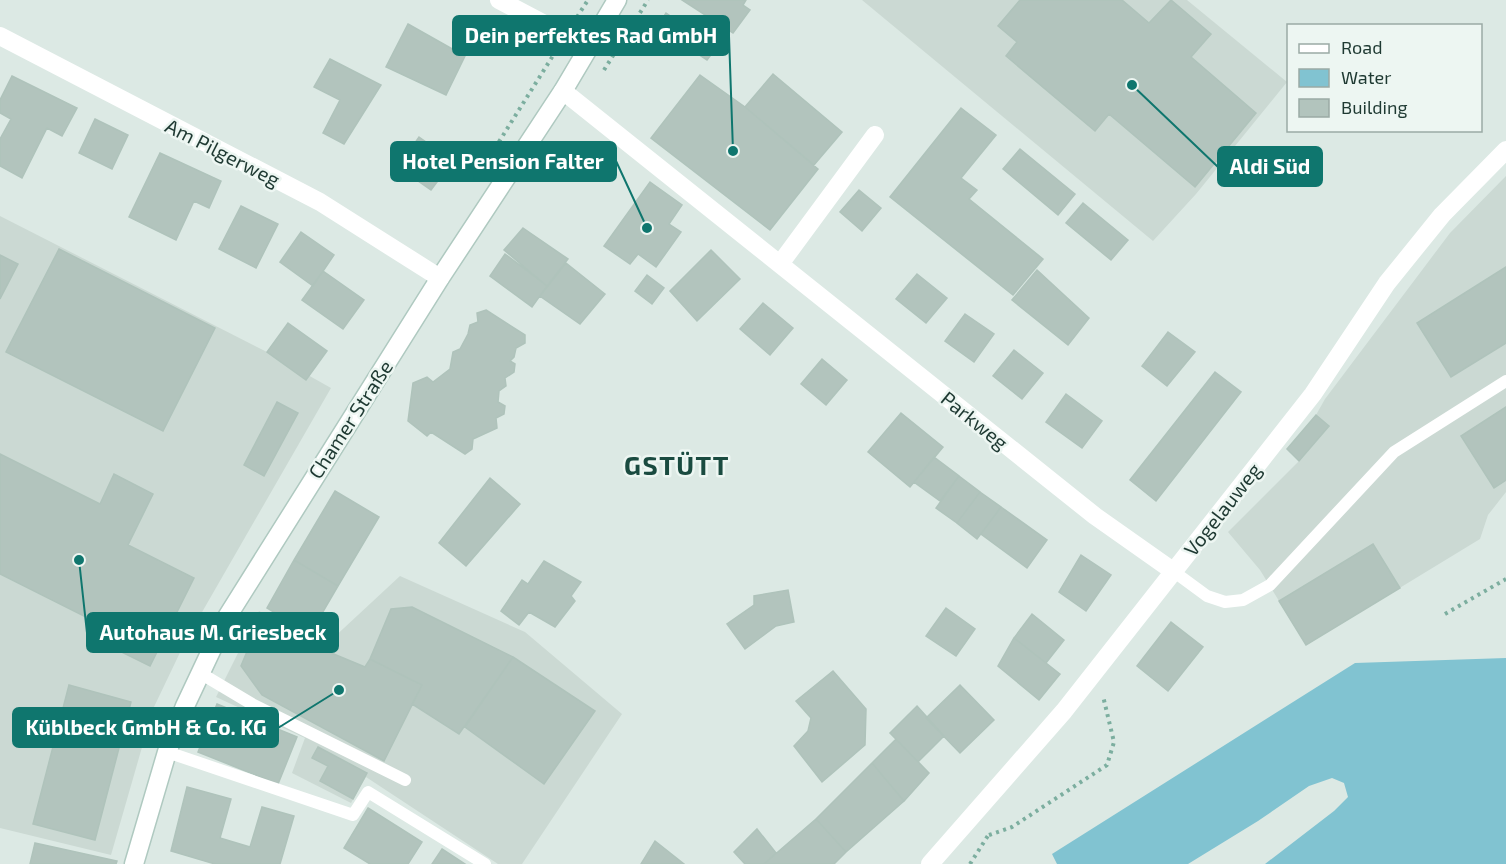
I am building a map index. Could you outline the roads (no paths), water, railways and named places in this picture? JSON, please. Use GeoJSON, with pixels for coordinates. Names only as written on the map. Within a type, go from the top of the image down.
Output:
{"type":"FeatureCollection","features":[{"type":"Feature","properties":{"kind":"street"},"geometry":{"type":"LineString","coordinates":[[499,0],[588,47]]}},
{"type":"Feature","properties":{"kind":"street","name":"Chamer Straße"},"geometry":{"type":"LineString","coordinates":[[134,864],[167,752],[227,616],[440,278],[563,91],[617,0]]}},
{"type":"Feature","properties":{"kind":"street","name":"Am Pilgerweg"},"geometry":{"type":"LineString","coordinates":[[0,36],[320,202],[440,278]]}},
{"type":"Feature","properties":{"kind":"street","name":"Parkweg"},"geometry":{"type":"LineString","coordinates":[[563,91],[1095,516],[1173,572]]}},
{"type":"Feature","properties":{"kind":"street"},"geometry":{"type":"LineString","coordinates":[[780,264],[875,135]]}},
{"type":"Feature","properties":{"kind":"street","name":"Vogelauweg"},"geometry":{"type":"LineString","coordinates":[[930,864],[1064,711],[1313,394],[1387,283],[1442,215],[1506,150]]}},
{"type":"Feature","properties":{"kind":"lane"},"geometry":{"type":"LineString","coordinates":[[1173,572],[1207,596],[1225,602],[1243,600],[1270,585],[1394,452],[1506,381]]}},
{"type":"Feature","properties":{"kind":"lane"},"geometry":{"type":"LineString","coordinates":[[200,673],[252,704],[405,780]]}},
{"type":"Feature","properties":{"kind":"lane"},"geometry":{"type":"LineString","coordinates":[[167,752],[353,815],[368,792],[485,864]]}},
{"type":"Feature","properties":{"kind":"water"},"geometry":{"type":"Polygon","coordinates":[[[1506,658],[1506,864],[1265,864],[1334,811],[1348,797],[1344,783],[1332,778],[1309,786],[1188,864],[1057,864],[1052,854],[1355,663],[1506,658]]]}},
{"type":"Feature","properties":{"kind":"place","name":"Aldi Süd"},"geometry":{"type":"Point","coordinates":[1132,85]}},
{"type":"Feature","properties":{"kind":"place","name":"Dein perfektes Rad GmbH"},"geometry":{"type":"Point","coordinates":[733,151]}},
{"type":"Feature","properties":{"kind":"place","name":"Hotel Pension Falter"},"geometry":{"type":"Point","coordinates":[647,228]}},
{"type":"Feature","properties":{"kind":"place","name":"Autohaus M. Griesbeck"},"geometry":{"type":"Point","coordinates":[79,560]}},
{"type":"Feature","properties":{"kind":"place","name":"Küblbeck GmbH & Co. KG"},"geometry":{"type":"Point","coordinates":[339,690]}},
{"type":"Feature","properties":{"kind":"district","name":"GSTÜTT"},"geometry":{"type":"Point","coordinates":[677,464]}}]}
